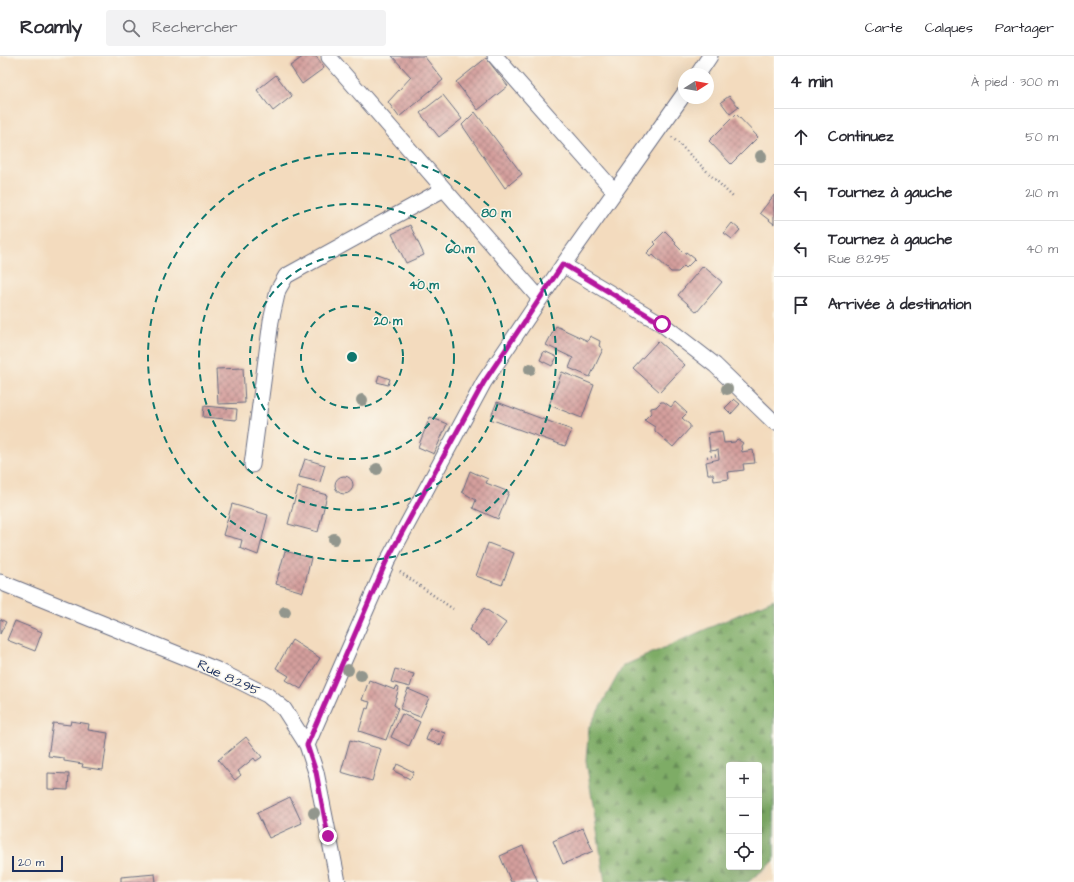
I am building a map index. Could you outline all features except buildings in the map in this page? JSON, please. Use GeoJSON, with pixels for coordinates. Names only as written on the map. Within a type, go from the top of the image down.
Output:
{"type":"FeatureCollection","features":[{"type":"Feature","properties":{"kind":"street"},"geometry":{"type":"LineString","coordinates":[[495,56],[615,192]]}},
{"type":"Feature","properties":{"kind":"street"},"geometry":{"type":"LineString","coordinates":[[702,68],[710,56]]}},
{"type":"Feature","properties":{"kind":"street"},"geometry":{"type":"LineString","coordinates":[[329,57],[540,299]]}},
{"type":"Feature","properties":{"kind":"street"},"geometry":{"type":"LineString","coordinates":[[307,745],[386,562],[484,382],[563,264],[678,103]]}},
{"type":"Feature","properties":{"kind":"street"},"geometry":{"type":"LineString","coordinates":[[252,466],[271,321],[278,290],[286,276],[444,189]]}},
{"type":"Feature","properties":{"kind":"street"},"geometry":{"type":"LineString","coordinates":[[563,264],[662,324],[715,365],[774,422]]}},
{"type":"Feature","properties":{"kind":"street","name":"Rue 8.295"},"geometry":{"type":"LineString","coordinates":[[0,582],[210,667],[267,696],[284,709],[307,745],[316,772],[338,882]]}},
{"type":"Feature","properties":{"kind":"path"},"geometry":{"type":"LineString","coordinates":[[662,127],[734,198]]}},
{"type":"Feature","properties":{"kind":"path"},"geometry":{"type":"LineString","coordinates":[[707,456],[718,455]]}},
{"type":"Feature","properties":{"kind":"path"},"geometry":{"type":"LineString","coordinates":[[386,562],[453,609]]}},
{"type":"Feature","properties":{"kind":"green space"},"geometry":{"type":"Polygon","coordinates":[[[774,599],[774,861],[748,882],[605,882],[586,760],[589,727],[623,666],[774,599]]]}},
{"type":"Feature","properties":{"kind":"route"},"geometry":{"type":"LineString","coordinates":[[328,836],[316,772],[307,745],[386,562],[484,382],[563,264],[662,324]]}}]}
